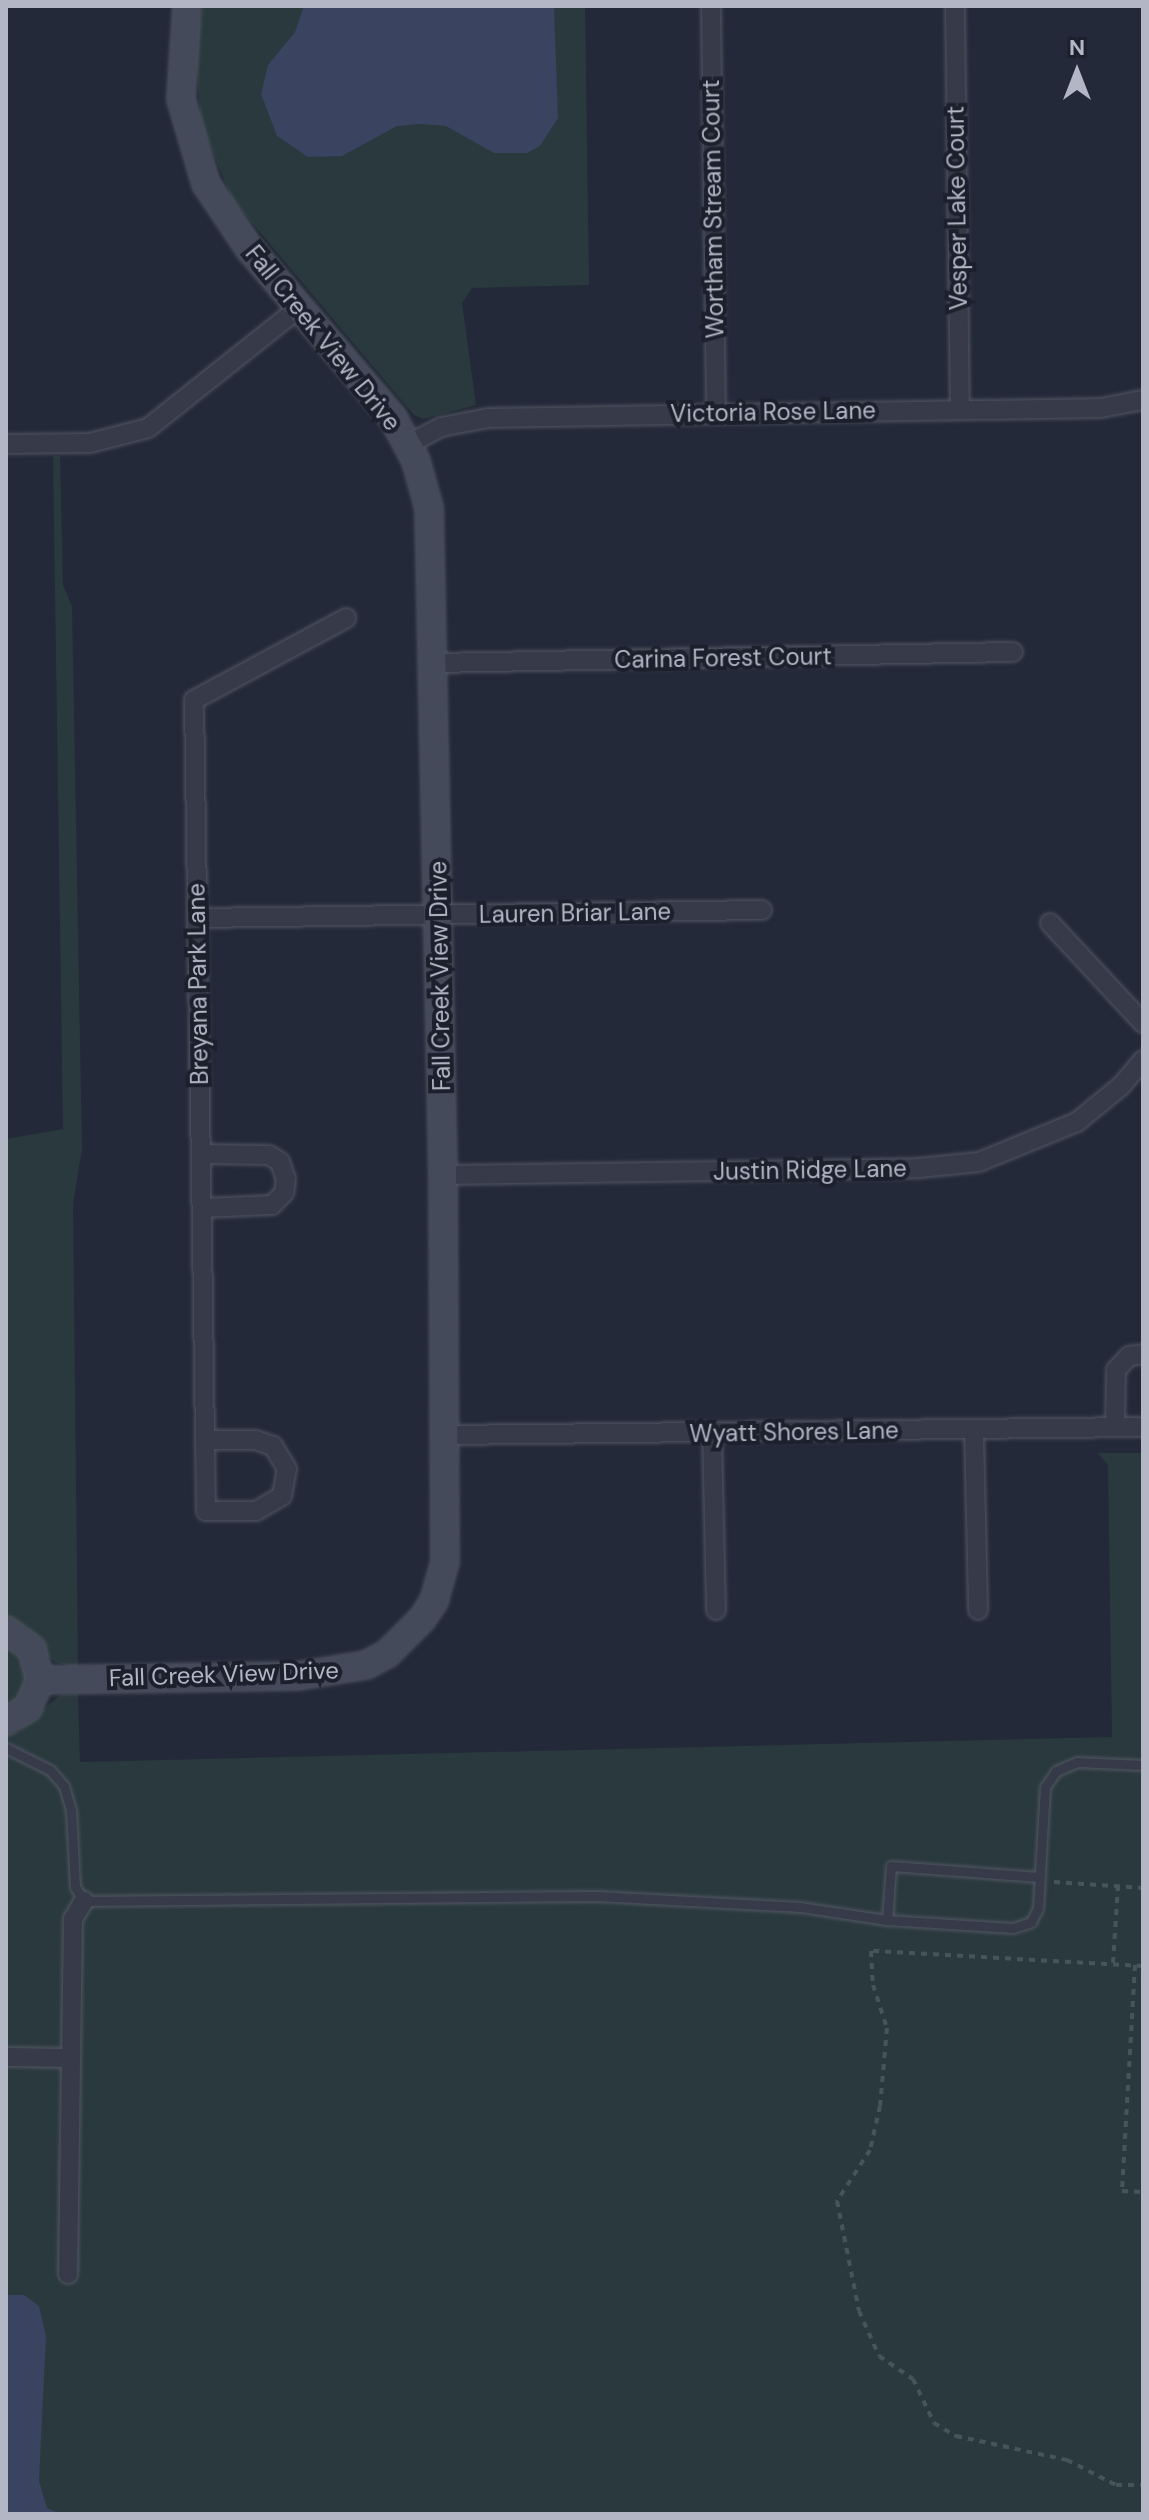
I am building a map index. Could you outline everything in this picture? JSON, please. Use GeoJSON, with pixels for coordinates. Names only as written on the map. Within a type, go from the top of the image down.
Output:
{"type":"FeatureCollection","features":[{"type":"Feature","properties":{"kind":"street","name":"Fall Creek View Drive"},"geometry":{"type":"LineString","coordinates":[[40,1680],[298,1676],[357,1667],[387,1654],[422,1619],[441,1582],[445,1435],[433,537],[409,444],[376,394],[233,227],[195,158],[181,88],[187,6]]}},
{"type":"Feature","properties":{"kind":"street","name":"Wortham Stream Court"},"geometry":{"type":"LineString","coordinates":[[711,6],[716,412]]}},
{"type":"Feature","properties":{"kind":"street","name":"Vesper Lake Court"},"geometry":{"type":"LineString","coordinates":[[955,6],[960,410]]}},
{"type":"Feature","properties":{"kind":"street"},"geometry":{"type":"LineString","coordinates":[[6,444],[90,443],[148,428],[300,307]]}},
{"type":"Feature","properties":{"kind":"street","name":"Victoria Rose Lane"},"geometry":{"type":"LineString","coordinates":[[409,444],[441,427],[475,419],[716,412],[1101,408],[1143,400]]}},
{"type":"Feature","properties":{"kind":"street","name":"Breyana Park Lane"},"geometry":{"type":"LineString","coordinates":[[205,1440],[256,1440],[273,1446],[287,1469],[282,1496],[256,1511],[206,1511],[194,700],[346,618]]}},
{"type":"Feature","properties":{"kind":"street","name":"Carina Forest Court"},"geometry":{"type":"LineString","coordinates":[[434,663],[1013,652]]}},
{"type":"Feature","properties":{"kind":"street","name":"Lauren Briar Lane"},"geometry":{"type":"LineString","coordinates":[[197,918],[762,910]]}},
{"type":"Feature","properties":{"kind":"street"},"geometry":{"type":"LineString","coordinates":[[1050,923],[1143,1023]]}},
{"type":"Feature","properties":{"kind":"street","name":"Justin Ridge Lane"},"geometry":{"type":"LineString","coordinates":[[443,1175],[919,1168],[979,1162],[1049,1138],[1077,1122],[1122,1085],[1143,1060]]}},
{"type":"Feature","properties":{"kind":"street"},"geometry":{"type":"LineString","coordinates":[[201,1154],[269,1155],[280,1162],[286,1179],[284,1193],[272,1205],[202,1208]]}},
{"type":"Feature","properties":{"kind":"street"},"geometry":{"type":"LineString","coordinates":[[1115,1427],[1116,1370],[1129,1356],[1143,1354]]}},
{"type":"Feature","properties":{"kind":"street","name":"Wyatt Shores Lane"},"geometry":{"type":"LineString","coordinates":[[445,1435],[1143,1427]]}},
{"type":"Feature","properties":{"kind":"street"},"geometry":{"type":"LineString","coordinates":[[974,1430],[978,1610]]}},
{"type":"Feature","properties":{"kind":"street"},"geometry":{"type":"LineString","coordinates":[[712,1433],[716,1610]]}},
{"type":"Feature","properties":{"kind":"street"},"geometry":{"type":"LineString","coordinates":[[6,1630],[32,1649],[40,1680],[28,1708],[6,1721]]}},
{"type":"Feature","properties":{"kind":"street"},"geometry":{"type":"LineString","coordinates":[[68,2274],[73,1919],[84,1901]]}},
{"type":"Feature","properties":{"kind":"street"},"geometry":{"type":"LineString","coordinates":[[6,2057],[70,2058]]}},
{"type":"Feature","properties":{"kind":"lane"},"geometry":{"type":"LineString","coordinates":[[6,1748],[50,1770],[64,1786],[71,1810],[75,1887],[84,1901],[597,1896],[731,1901],[887,1920],[1013,1928],[1031,1922],[1038,1908],[1045,1787],[1056,1771],[1077,1762],[1143,1765]]}},
{"type":"Feature","properties":{"kind":"lane"},"geometry":{"type":"LineString","coordinates":[[887,1920],[891,1866],[1039,1879]]}},
{"type":"Feature","properties":{"kind":"path"},"geometry":{"type":"LineString","coordinates":[[1039,1879],[1143,1888]]}},
{"type":"Feature","properties":{"kind":"path"},"geometry":{"type":"LineString","coordinates":[[1113,1964],[1118,1886]]}},
{"type":"Feature","properties":{"kind":"path"},"geometry":{"type":"LineString","coordinates":[[1143,1966],[871,1951],[873,1985],[887,2028],[880,2106],[870,2150],[837,2201],[859,2311],[879,2356],[913,2379],[934,2423],[956,2436],[1067,2460],[1116,2485],[1143,2485]]}},
{"type":"Feature","properties":{"kind":"path"},"geometry":{"type":"LineString","coordinates":[[1135,1965],[1122,2191],[1143,2192]]}},
{"type":"Feature","properties":{"kind":"shaded area"},"geometry":{"type":"Polygon","coordinates":[[[203,6],[585,6],[589,285],[472,288],[462,303],[476,405],[423,419],[414,415],[232,199],[201,124],[195,48],[203,6]]]}},
{"type":"Feature","properties":{"kind":"shaded area"},"geometry":{"type":"Polygon","coordinates":[[[53,456],[60,456],[63,585],[72,606],[82,1149],[73,1204],[78,1667],[56,1663],[6,1619],[6,1139],[63,1129],[53,456]]]}},
{"type":"Feature","properties":{"kind":"shaded area"},"geometry":{"type":"Polygon","coordinates":[[[1098,1453],[1143,1453],[1143,2514],[6,2514],[6,1734],[18,1732],[61,1694],[78,1694],[80,1762],[1112,1737],[1108,1465],[1098,1453]]]}},
{"type":"Feature","properties":{"kind":"shaded area"},"geometry":{"type":"Polygon","coordinates":[[[6,1643],[22,1656],[28,1679],[19,1700],[6,1709],[6,1643]]]}},
{"type":"Feature","properties":{"kind":"water"},"geometry":{"type":"Polygon","coordinates":[[[304,6],[554,6],[558,118],[540,146],[527,153],[494,153],[446,126],[421,124],[397,126],[342,156],[308,157],[277,136],[261,94],[268,65],[295,32],[304,6]]]}},
{"type":"Feature","properties":{"kind":"water"},"geometry":{"type":"Polygon","coordinates":[[[6,2295],[24,2295],[39,2306],[46,2336],[39,2481],[47,2508],[61,2514],[6,2514],[6,2295]]]}}]}
